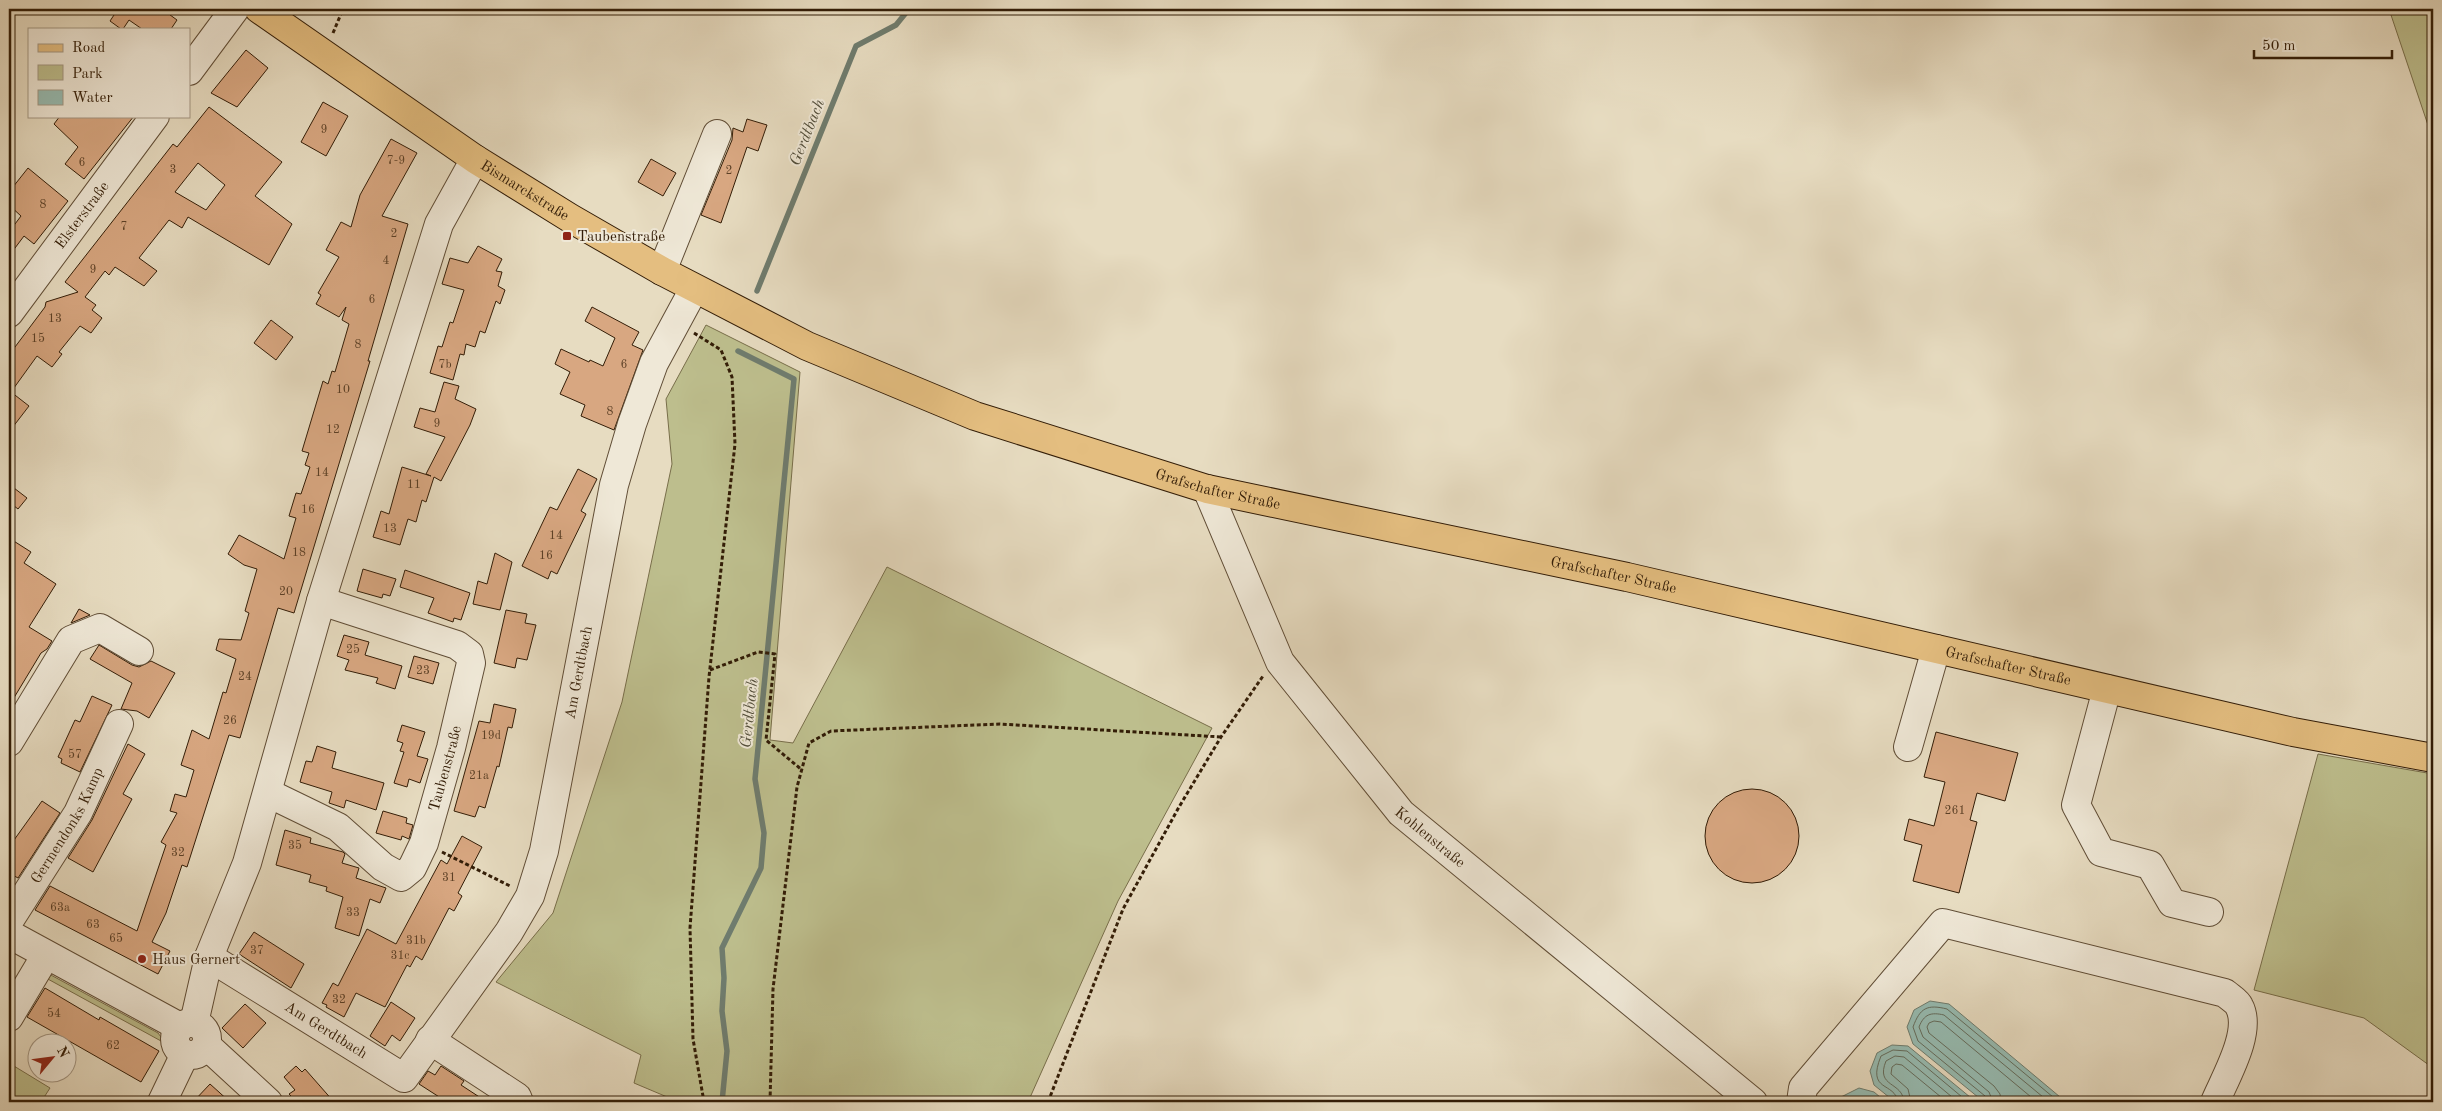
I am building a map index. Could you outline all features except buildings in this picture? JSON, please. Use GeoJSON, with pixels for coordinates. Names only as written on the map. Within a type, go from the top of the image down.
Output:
{"type":"FeatureCollection","features":[{"type":"Feature","properties":{"kind":"main road","name":"Bismarckstraße"},"geometry":{"type":"LineString","coordinates":[[259,9],[475,160],[570,218],[694,289],[807,346]]}},
{"type":"Feature","properties":{"kind":"main road","name":"Grafschafter Straße"},"geometry":{"type":"LineString","coordinates":[[807,346],[975,416],[1207,489],[1627,577],[2293,732],[2433,758]]}},
{"type":"Feature","properties":{"kind":"street"},"geometry":{"type":"LineString","coordinates":[[190,70],[235,9]]}},
{"type":"Feature","properties":{"kind":"street","name":"Elsterstraße"},"geometry":{"type":"LineString","coordinates":[[9,313],[154,118]]}},
{"type":"Feature","properties":{"kind":"street"},"geometry":{"type":"LineString","coordinates":[[662,271],[718,134]]}},
{"type":"Feature","properties":{"kind":"street"},"geometry":{"type":"LineString","coordinates":[[162,1102],[191,1037],[209,957],[247,864],[321,601],[439,224],[475,160]]}},
{"type":"Feature","properties":{"kind":"street","name":"Am Gerdtbach"},"geometry":{"type":"LineString","coordinates":[[209,957],[404,1078],[486,966],[530,896],[544,851],[614,486],[632,424],[654,363],[694,289]]}},
{"type":"Feature","properties":{"kind":"street","name":"Kohlenstraße"},"geometry":{"type":"LineString","coordinates":[[1207,489],[1280,662],[1401,813],[1753,1102]]}},
{"type":"Feature","properties":{"kind":"street","name":"Taubenstraße"},"geometry":{"type":"LineString","coordinates":[[268,793],[338,828],[382,867],[401,877],[412,868],[424,843],[453,739],[471,664],[469,654],[457,646],[321,601]]}},
{"type":"Feature","properties":{"kind":"street"},"geometry":{"type":"LineString","coordinates":[[9,742],[71,640],[100,628],[139,651]]}},
{"type":"Feature","properties":{"kind":"street"},"geometry":{"type":"LineString","coordinates":[[1908,747],[1936,649]]}},
{"type":"Feature","properties":{"kind":"street"},"geometry":{"type":"LineString","coordinates":[[2107,689],[2076,805],[2102,852],[2150,865],[2172,903],[2209,912]]}},
{"type":"Feature","properties":{"kind":"street","name":"Germendonks Kamp"},"geometry":{"type":"LineString","coordinates":[[9,921],[78,813],[119,724]]}},
{"type":"Feature","properties":{"kind":"street"},"geometry":{"type":"LineString","coordinates":[[1801,1102],[1803,1088],[1943,923],[2225,993],[2239,1005],[2244,1022],[2241,1039],[2215,1102]]}},
{"type":"Feature","properties":{"kind":"street"},"geometry":{"type":"LineString","coordinates":[[9,934],[191,1037],[268,1102]]}},
{"type":"Feature","properties":{"kind":"street"},"geometry":{"type":"LineString","coordinates":[[9,1017],[46,955]]}},
{"type":"Feature","properties":{"kind":"street"},"geometry":{"type":"LineString","coordinates":[[430,1040],[517,1097],[519,1102]]}},
{"type":"Feature","properties":{"kind":"path"},"geometry":{"type":"LineString","coordinates":[[676,322],[720,350],[732,377],[736,444],[710,670],[690,928],[693,1039],[704,1102]]}},
{"type":"Feature","properties":{"kind":"path"},"geometry":{"type":"LineString","coordinates":[[710,670],[758,652],[775,654],[766,740],[802,770]]}},
{"type":"Feature","properties":{"kind":"path"},"geometry":{"type":"LineString","coordinates":[[1048,1102],[1123,910],[1175,814],[1221,737],[1264,675],[1280,662]]}},
{"type":"Feature","properties":{"kind":"path"},"geometry":{"type":"LineString","coordinates":[[770,1102],[773,989],[797,787],[810,743],[831,731],[1000,724],[1221,737]]}},
{"type":"Feature","properties":{"kind":"path"},"geometry":{"type":"LineString","coordinates":[[424,843],[530,896]]}},
{"type":"Feature","properties":{"kind":"green space"},"geometry":{"type":"Polygon","coordinates":[[[2389,9],[2433,9],[2433,140],[2389,9]]]}},
{"type":"Feature","properties":{"kind":"green space"},"geometry":{"type":"Polygon","coordinates":[[[706,325],[800,372],[770,740],[793,743],[887,567],[1212,728],[1118,901],[1028,1102],[679,1102],[634,1083],[641,1055],[496,982],[553,913],[622,702],[672,464],[666,399],[706,325]]]}},
{"type":"Feature","properties":{"kind":"green space"},"geometry":{"type":"Polygon","coordinates":[[[2318,754],[2433,774],[2433,1068],[2364,1018],[2254,990],[2318,754]]]}},
{"type":"Feature","properties":{"kind":"green space"},"geometry":{"type":"Polygon","coordinates":[[[49,974],[158,1033],[161,1041],[46,978],[49,974]]]}},
{"type":"Feature","properties":{"kind":"green space"},"geometry":{"type":"Polygon","coordinates":[[[9,1063],[28,1075],[28,1084],[43,1084],[50,1088],[41,1102],[9,1102],[9,1063]]]}},
{"type":"Feature","properties":{"kind":"water"},"geometry":{"type":"Polygon","coordinates":[[[1930,1001],[1949,1004],[2066,1102],[1984,1102],[1913,1044],[1907,1027],[1914,1010],[1930,1001]]]}},
{"type":"Feature","properties":{"kind":"water"},"geometry":{"type":"Polygon","coordinates":[[[1892,1045],[1908,1046],[1976,1102],[1895,1102],[1874,1085],[1870,1071],[1877,1053],[1892,1045]]]}},
{"type":"Feature","properties":{"kind":"water"},"geometry":{"type":"Polygon","coordinates":[[[1859,1088],[1874,1092],[1886,1102],[1839,1102],[1841,1097],[1859,1088]]]}},
{"type":"Feature","properties":{"kind":"waterway","name":"Gerdtbach"},"geometry":{"type":"LineString","coordinates":[[757,291],[856,46],[896,25],[909,9]]}},
{"type":"Feature","properties":{"kind":"waterway","name":"Gerdtbach"},"geometry":{"type":"LineString","coordinates":[[722,1102],[727,1051],[722,1011],[724,978],[722,948],[761,868],[764,833],[755,779],[794,379],[738,351]]}},
{"type":"Feature","properties":{"kind":"place","name":"Taubenstraße"},"geometry":{"type":"Point","coordinates":[567,236]}},
{"type":"Feature","properties":{"kind":"place","name":"Haus Gernert"},"geometry":{"type":"Point","coordinates":[142,959]}}]}
